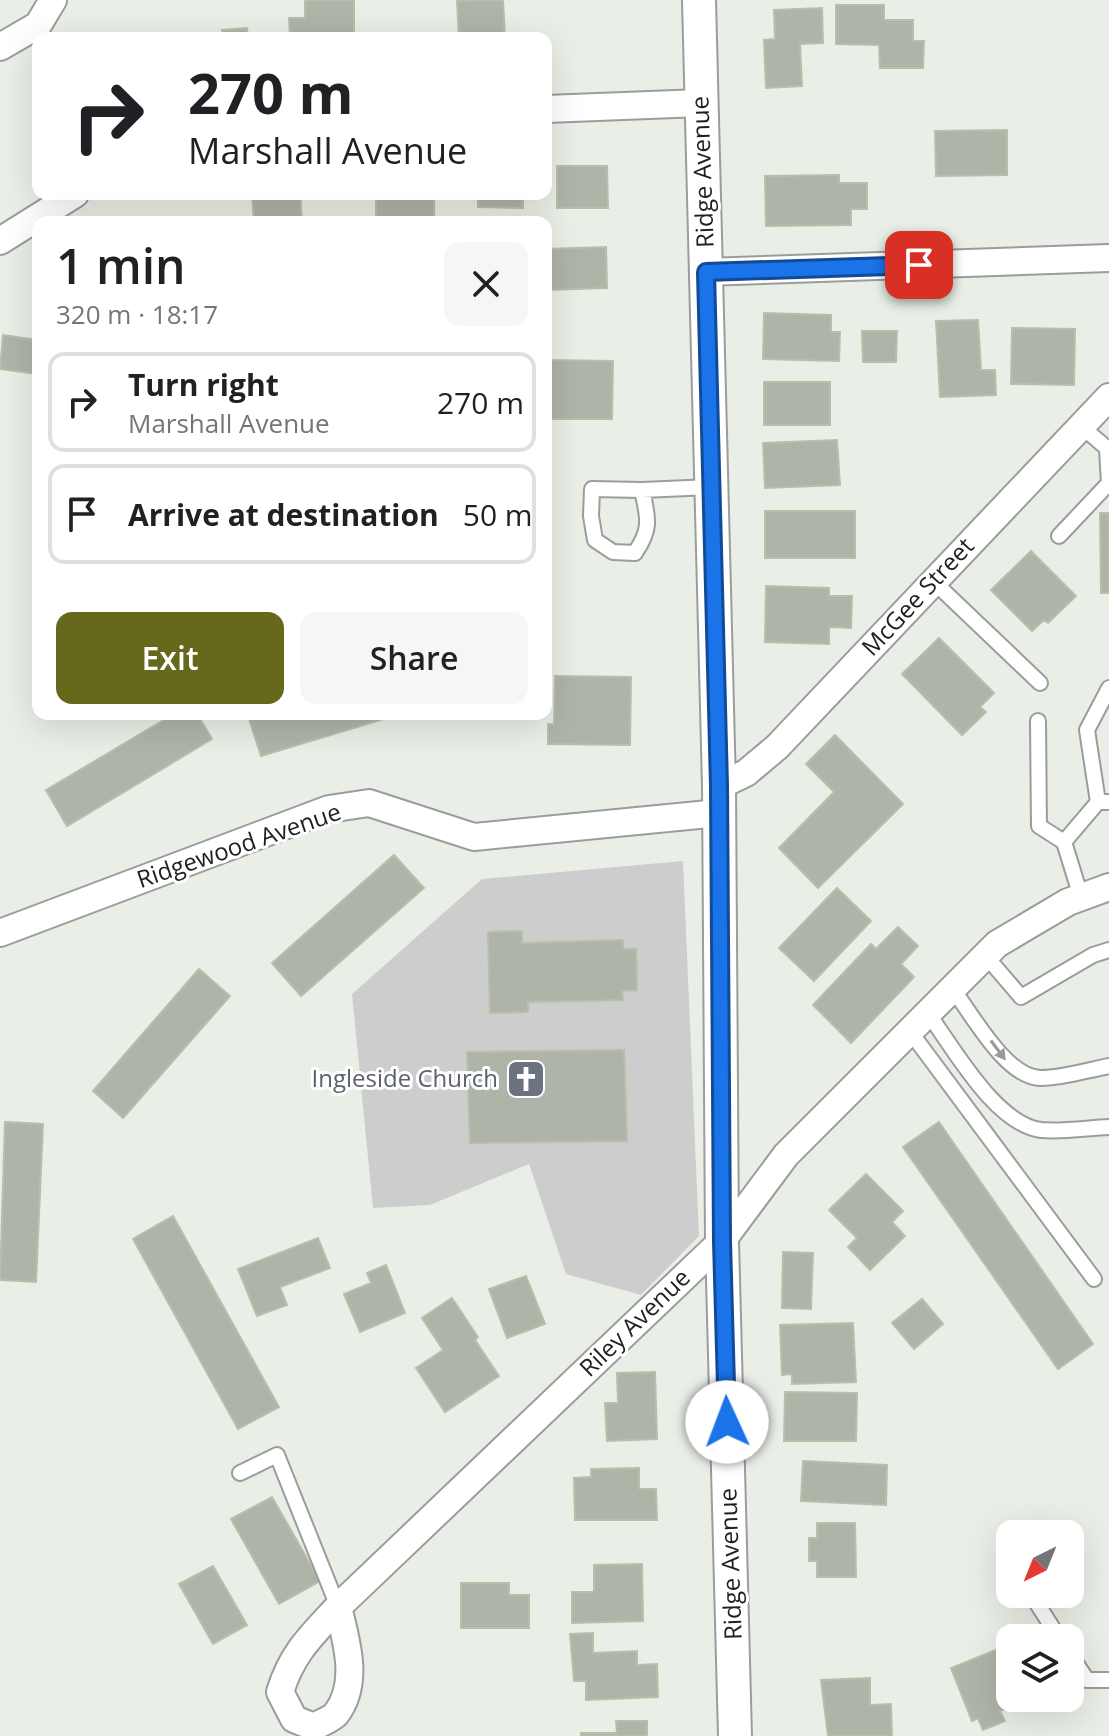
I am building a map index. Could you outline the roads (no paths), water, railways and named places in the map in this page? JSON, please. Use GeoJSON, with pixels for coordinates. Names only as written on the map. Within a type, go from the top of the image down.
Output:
{"type":"FeatureCollection","features":[{"type":"Feature","properties":{"kind":"street"},"geometry":{"type":"LineString","coordinates":[[0,47],[38,25],[53,0]]}},
{"type":"Feature","properties":{"kind":"street","name":"Ridge Avenue"},"geometry":{"type":"LineString","coordinates":[[699,0],[719,800],[722,1241],[735,1736]]}},
{"type":"Feature","properties":{"kind":"street"},"geometry":{"type":"LineString","coordinates":[[552,109],[701,103]]}},
{"type":"Feature","properties":{"kind":"street"},"geometry":{"type":"LineString","coordinates":[[40,216],[65,200]]}},
{"type":"Feature","properties":{"kind":"street"},"geometry":{"type":"LineString","coordinates":[[0,241],[32,221]]}},
{"type":"Feature","properties":{"kind":"street"},"geometry":{"type":"LineString","coordinates":[[706,272],[1109,258]]}},
{"type":"Feature","properties":{"kind":"street","name":"McGee Street"},"geometry":{"type":"LineString","coordinates":[[719,800],[777,747],[1109,397]]}},
{"type":"Feature","properties":{"kind":"street","name":"Ridgewood Avenue"},"geometry":{"type":"LineString","coordinates":[[0,933],[329,809],[369,803],[474,837],[719,800]]}},
{"type":"Feature","properties":{"kind":"street","name":"Riley Avenue"},"geometry":{"type":"LineString","coordinates":[[338,1607],[722,1241],[786,1155],[985,955],[997,944],[1068,902],[1109,887]]}},
{"type":"Feature","properties":{"kind":"lane"},"geometry":{"type":"LineString","coordinates":[[1059,536],[1109,483],[1108,450],[1081,426]]}},
{"type":"Feature","properties":{"kind":"lane"},"geometry":{"type":"LineString","coordinates":[[642,490],[648,519],[646,537],[635,553],[613,552],[595,540],[591,516],[592,489],[711,487]]}},
{"type":"Feature","properties":{"kind":"lane"},"geometry":{"type":"LineString","coordinates":[[933,581],[1040,683]]}},
{"type":"Feature","properties":{"kind":"lane"},"geometry":{"type":"LineString","coordinates":[[1064,842],[1103,802],[1087,730],[1109,688]]}},
{"type":"Feature","properties":{"kind":"lane"},"geometry":{"type":"LineString","coordinates":[[1038,721],[1039,826],[1064,842],[1081,897]]}},
{"type":"Feature","properties":{"kind":"lane"},"geometry":{"type":"LineString","coordinates":[[985,955],[1021,997],[1093,955],[1109,950]]}},
{"type":"Feature","properties":{"kind":"lane"},"geometry":{"type":"LineString","coordinates":[[952,988],[1010,1066],[1025,1075],[1041,1078],[1109,1066]]}},
{"type":"Feature","properties":{"kind":"lane"},"geometry":{"type":"LineString","coordinates":[[918,1021],[993,1101],[1019,1123],[1040,1130],[1109,1127]]}},
{"type":"Feature","properties":{"kind":"lane"},"geometry":{"type":"LineString","coordinates":[[918,1021],[1094,1279]]}},
{"type":"Feature","properties":{"kind":"lane"},"geometry":{"type":"LineString","coordinates":[[240,1473],[277,1455],[338,1607]]}},
{"type":"Feature","properties":{"kind":"lane"},"geometry":{"type":"LineString","coordinates":[[1084,1675],[1087,1680],[1109,1680]]}},
{"type":"Feature","properties":{"kind":"place","name":"Ingleside Church"},"geometry":{"type":"Point","coordinates":[526,1079]}}]}
